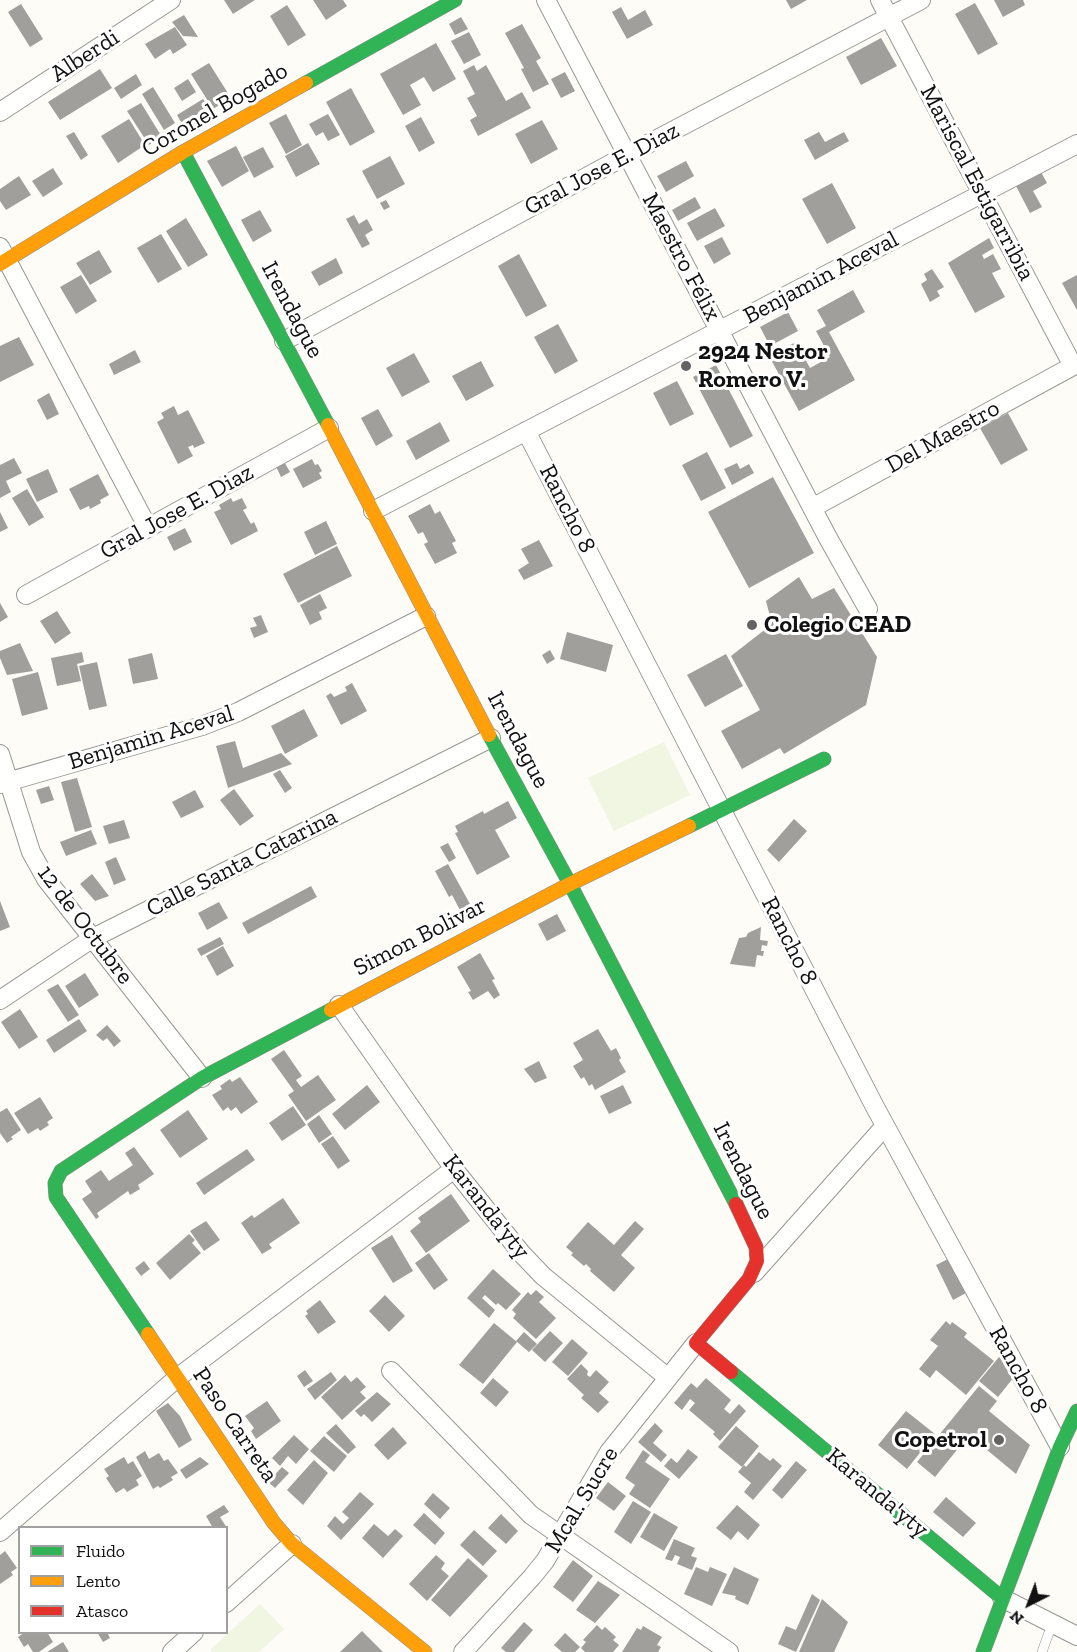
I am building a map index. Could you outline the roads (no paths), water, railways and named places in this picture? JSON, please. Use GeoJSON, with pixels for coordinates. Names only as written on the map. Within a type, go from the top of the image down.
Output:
{"type":"FeatureCollection","features":[{"type":"Feature","properties":{"kind":"street","name":"Alberdi"},"geometry":{"type":"LineString","coordinates":[[0,112],[171,0]]}},
{"type":"Feature","properties":{"kind":"street","name":"Coronel Bogado"},"geometry":{"type":"LineString","coordinates":[[3,257],[183,152],[455,0]]}},
{"type":"Feature","properties":{"kind":"street","name":"Maestro Félix"},"geometry":{"type":"LineString","coordinates":[[546,0],[812,508],[868,609]]}},
{"type":"Feature","properties":{"kind":"street","name":"Mariscal Estigarribia"},"geometry":{"type":"LineString","coordinates":[[880,0],[1073,366]]}},
{"type":"Feature","properties":{"kind":"street","name":"Gral Jose E. Diaz"},"geometry":{"type":"LineString","coordinates":[[284,341],[627,154],[921,0]]}},
{"type":"Feature","properties":{"kind":"street","name":"Benjamin Aceval"},"geometry":{"type":"LineString","coordinates":[[373,511],[1077,144]]}},
{"type":"Feature","properties":{"kind":"street","name":"Irendague"},"geometry":{"type":"LineString","coordinates":[[183,152],[426,616],[570,884],[746,1223],[756,1247],[757,1261],[749,1279],[696,1343]]}},
{"type":"Feature","properties":{"kind":"street"},"geometry":{"type":"LineString","coordinates":[[3,257],[148,528]]}},
{"type":"Feature","properties":{"kind":"street","name":"Del Maestro"},"geometry":{"type":"LineString","coordinates":[[812,508],[1073,366]]}},
{"type":"Feature","properties":{"kind":"street","name":"Gral Jose E. Diaz"},"geometry":{"type":"LineString","coordinates":[[26,595],[328,428]]}},
{"type":"Feature","properties":{"kind":"street","name":"Rancho 8"},"geometry":{"type":"LineString","coordinates":[[526,431],[885,1126],[1060,1447]]}},
{"type":"Feature","properties":{"kind":"street","name":"Benjamin Aceval"},"geometry":{"type":"LineString","coordinates":[[4,783],[202,726],[238,712],[426,616]]}},
{"type":"Feature","properties":{"kind":"street","name":"Calle Santa Catarina"},"geometry":{"type":"LineString","coordinates":[[0,999],[93,938],[491,738]]}},
{"type":"Feature","properties":{"kind":"street","name":"12 de Octubre"},"geometry":{"type":"LineString","coordinates":[[0,754],[4,783],[31,852],[46,879],[202,1078]]}},
{"type":"Feature","properties":{"kind":"street","name":"Simon Bolivar"},"geometry":{"type":"LineString","coordinates":[[55,1183],[61,1171],[71,1163],[202,1078],[570,884],[824,759]]}},
{"type":"Feature","properties":{"kind":"street","name":"Karanda'yty"},"geometry":{"type":"LineString","coordinates":[[339,1005],[454,1169],[522,1254],[543,1276],[667,1377]]}},
{"type":"Feature","properties":{"kind":"street"},"geometry":{"type":"LineString","coordinates":[[749,1279],[885,1126]]}},
{"type":"Feature","properties":{"kind":"street"},"geometry":{"type":"LineString","coordinates":[[0,1532],[177,1378],[454,1169]]}},
{"type":"Feature","properties":{"kind":"street","name":"Paso Carreta"},"geometry":{"type":"LineString","coordinates":[[55,1183],[56,1197],[274,1523],[292,1544],[425,1652]]}},
{"type":"Feature","properties":{"kind":"street","name":"Karanda'yty"},"geometry":{"type":"LineString","coordinates":[[696,1343],[1002,1598]]}},
{"type":"Feature","properties":{"kind":"street","name":"Mcal. Sucre"},"geometry":{"type":"LineString","coordinates":[[463,1652],[532,1577],[561,1536],[609,1452],[696,1343]]}},
{"type":"Feature","properties":{"kind":"street"},"geometry":{"type":"LineString","coordinates":[[391,1371],[531,1515],[729,1652]]}},
{"type":"Feature","properties":{"kind":"street"},"geometry":{"type":"LineString","coordinates":[[983,1652],[1060,1447],[1077,1411]]}},
{"type":"Feature","properties":{"kind":"street"},"geometry":{"type":"LineString","coordinates":[[228,1601],[292,1544]]}},
{"type":"Feature","properties":{"kind":"street"},"geometry":{"type":"LineString","coordinates":[[1002,1598],[1077,1636]]}},
{"type":"Feature","properties":{"kind":"street"},"geometry":{"type":"LineString","coordinates":[[172,1652],[192,1634]]}},
{"type":"Feature","properties":{"kind":"lane"},"geometry":{"type":"LineString","coordinates":[[1042,1652],[1052,1624]]}},
{"type":"Feature","properties":{"kind":"place","name":"2924 Nestor Romero V."},"geometry":{"type":"Point","coordinates":[686,366]}},
{"type":"Feature","properties":{"kind":"place","name":"Colegio CEAD"},"geometry":{"type":"Point","coordinates":[752,625]}},
{"type":"Feature","properties":{"kind":"place","name":"Copetrol"},"geometry":{"type":"Point","coordinates":[999,1440]}}]}
